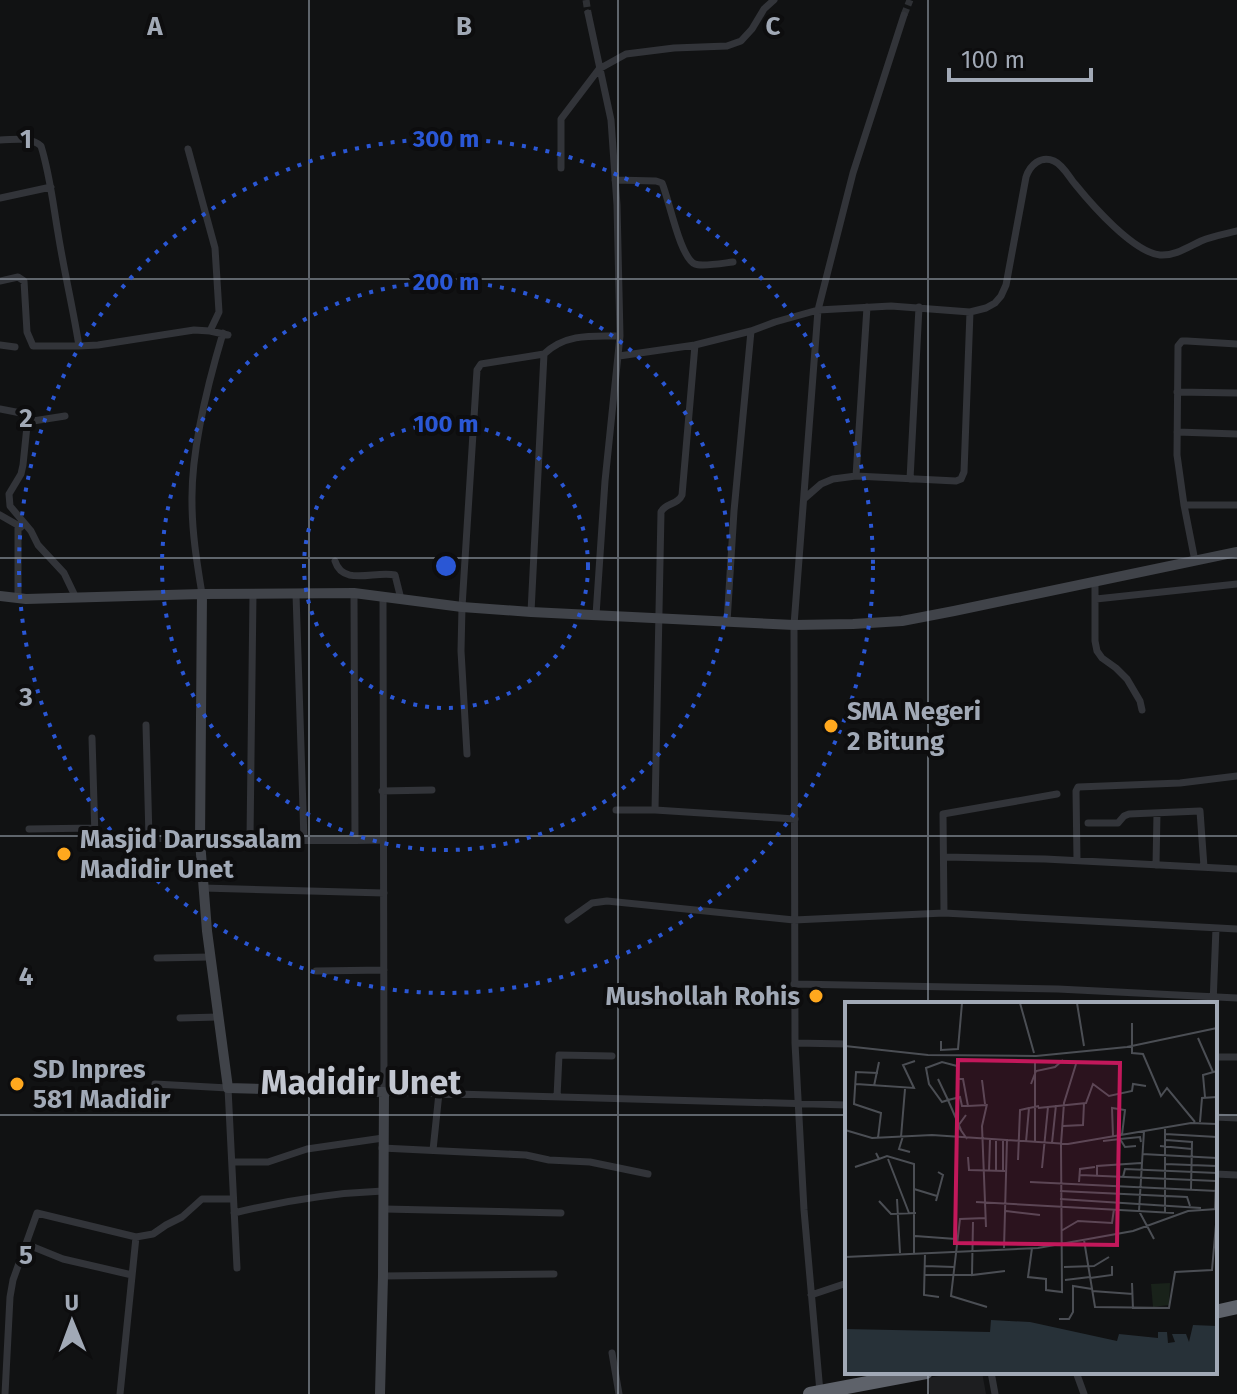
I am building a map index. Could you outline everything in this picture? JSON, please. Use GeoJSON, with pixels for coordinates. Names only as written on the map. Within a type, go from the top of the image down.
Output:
{"type":"FeatureCollection","features":[{"type":"Feature","properties":{"kind":"highway"},"geometry":{"type":"LineString","coordinates":[[1217,1312],[1237,1307]]}},
{"type":"Feature","properties":{"kind":"highway"},"geometry":{"type":"LineString","coordinates":[[816,1393],[916,1374]]}},
{"type":"Feature","properties":{"kind":"street"},"geometry":{"type":"LineString","coordinates":[[561,168],[561,119],[599,69],[626,54],[727,46],[741,41],[774,0]]}},
{"type":"Feature","properties":{"kind":"street"},"geometry":{"type":"LineString","coordinates":[[588,13],[611,120],[620,336],[605,481],[596,615]]}},
{"type":"Feature","properties":{"kind":"street"},"geometry":{"type":"LineString","coordinates":[[816,1393],[795,1043],[794,625],[818,310],[853,173],[904,15]]}},
{"type":"Feature","properties":{"kind":"street"},"geometry":{"type":"LineString","coordinates":[[0,140],[28,139],[41,146],[79,346]]}},
{"type":"Feature","properties":{"kind":"street"},"geometry":{"type":"LineString","coordinates":[[188,149],[215,248],[219,312],[210,331]]}},
{"type":"Feature","properties":{"kind":"street"},"geometry":{"type":"LineString","coordinates":[[619,356],[695,345],[818,310],[919,307],[970,312],[986,308],[995,303],[1006,285],[1026,177],[1037,161],[1052,160],[1060,165],[1118,231],[1153,253],[1178,252],[1237,231]]}},
{"type":"Feature","properties":{"kind":"street"},"geometry":{"type":"LineString","coordinates":[[615,180],[661,182],[682,248],[690,260],[698,265],[733,262]]}},
{"type":"Feature","properties":{"kind":"street"},"geometry":{"type":"LineString","coordinates":[[0,198],[51,187]]}},
{"type":"Feature","properties":{"kind":"street"},"geometry":{"type":"LineString","coordinates":[[0,281],[18,277],[24,281],[27,332],[33,346],[98,345],[175,332],[226,334],[208,387],[192,499],[195,551],[202,594],[200,841],[210,957],[228,1088],[237,1268]]}},
{"type":"Feature","properties":{"kind":"street"},"geometry":{"type":"LineString","coordinates":[[856,476],[867,307]]}},
{"type":"Feature","properties":{"kind":"street"},"geometry":{"type":"LineString","coordinates":[[910,479],[919,307]]}},
{"type":"Feature","properties":{"kind":"street"},"geometry":{"type":"LineString","coordinates":[[804,498],[821,484],[856,476],[961,479],[964,472],[970,312]]}},
{"type":"Feature","properties":{"kind":"street"},"geometry":{"type":"LineString","coordinates":[[727,622],[751,331]]}},
{"type":"Feature","properties":{"kind":"street"},"geometry":{"type":"LineString","coordinates":[[467,754],[461,651],[462,607],[477,370],[481,364],[544,354],[551,347],[574,337],[620,336]]}},
{"type":"Feature","properties":{"kind":"street"},"geometry":{"type":"LineString","coordinates":[[1195,561],[1177,455],[1179,343],[1237,344]]}},
{"type":"Feature","properties":{"kind":"street"},"geometry":{"type":"LineString","coordinates":[[0,345],[15,347]]}},
{"type":"Feature","properties":{"kind":"street"},"geometry":{"type":"LineString","coordinates":[[655,810],[661,512],[682,495],[695,345]]}},
{"type":"Feature","properties":{"kind":"street"},"geometry":{"type":"LineString","coordinates":[[531,612],[544,354]]}},
{"type":"Feature","properties":{"kind":"street"},"geometry":{"type":"LineString","coordinates":[[1177,392],[1237,393]]}},
{"type":"Feature","properties":{"kind":"street"},"geometry":{"type":"LineString","coordinates":[[0,409],[21,413],[30,422]]}},
{"type":"Feature","properties":{"kind":"street"},"geometry":{"type":"LineString","coordinates":[[30,422],[65,416]]}},
{"type":"Feature","properties":{"kind":"street"},"geometry":{"type":"LineString","coordinates":[[30,422],[26,431],[21,474],[9,494],[10,506],[31,531],[38,545],[64,573],[76,598]]}},
{"type":"Feature","properties":{"kind":"street"},"geometry":{"type":"LineString","coordinates":[[1177,432],[1237,434]]}},
{"type":"Feature","properties":{"kind":"street"},"geometry":{"type":"LineString","coordinates":[[1184,505],[1237,505]]}},
{"type":"Feature","properties":{"kind":"street"},"geometry":{"type":"LineString","coordinates":[[0,515],[31,531]]}},
{"type":"Feature","properties":{"kind":"street"},"geometry":{"type":"LineString","coordinates":[[18,526],[18,598]]}},
{"type":"Feature","properties":{"kind":"street"},"geometry":{"type":"LineString","coordinates":[[0,596],[76,598],[354,593],[462,607],[794,625],[902,621],[1237,552]]}},
{"type":"Feature","properties":{"kind":"street"},"geometry":{"type":"LineString","coordinates":[[335,561],[344,574],[395,575],[401,599]]}},
{"type":"Feature","properties":{"kind":"street"},"geometry":{"type":"LineString","coordinates":[[1095,581],[1097,651],[1127,679],[1142,710]]}},
{"type":"Feature","properties":{"kind":"street"},"geometry":{"type":"LineString","coordinates":[[1096,599],[1237,584]]}},
{"type":"Feature","properties":{"kind":"street"},"geometry":{"type":"LineString","coordinates":[[354,593],[355,840]]}},
{"type":"Feature","properties":{"kind":"street"},"geometry":{"type":"LineString","coordinates":[[250,839],[253,594]]}},
{"type":"Feature","properties":{"kind":"street"},"geometry":{"type":"LineString","coordinates":[[296,594],[304,840]]}},
{"type":"Feature","properties":{"kind":"street"},"geometry":{"type":"LineString","coordinates":[[380,1394],[384,1209],[383,597]]}},
{"type":"Feature","properties":{"kind":"street"},"geometry":{"type":"LineString","coordinates":[[146,725],[149,838]]}},
{"type":"Feature","properties":{"kind":"street"},"geometry":{"type":"LineString","coordinates":[[92,738],[95,837],[200,841],[383,840]]}},
{"type":"Feature","properties":{"kind":"street"},"geometry":{"type":"LineString","coordinates":[[1077,860],[1078,787],[1180,783],[1237,776]]}},
{"type":"Feature","properties":{"kind":"street"},"geometry":{"type":"LineString","coordinates":[[382,791],[432,790]]}},
{"type":"Feature","properties":{"kind":"street"},"geometry":{"type":"LineString","coordinates":[[944,913],[943,814],[1057,794]]}},
{"type":"Feature","properties":{"kind":"street"},"geometry":{"type":"LineString","coordinates":[[616,810],[795,819]]}},
{"type":"Feature","properties":{"kind":"street"},"geometry":{"type":"LineString","coordinates":[[1088,823],[1118,823],[1129,814],[1200,811],[1204,867]]}},
{"type":"Feature","properties":{"kind":"street"},"geometry":{"type":"LineString","coordinates":[[1156,865],[1157,813]]}},
{"type":"Feature","properties":{"kind":"street"},"geometry":{"type":"LineString","coordinates":[[29,829],[95,828]]}},
{"type":"Feature","properties":{"kind":"street"},"geometry":{"type":"LineString","coordinates":[[944,857],[1077,860],[1237,869]]}},
{"type":"Feature","properties":{"kind":"street"},"geometry":{"type":"LineString","coordinates":[[203,888],[384,893]]}},
{"type":"Feature","properties":{"kind":"street"},"geometry":{"type":"LineString","coordinates":[[568,920],[592,903],[607,901],[794,920],[944,913],[1237,929]]}},
{"type":"Feature","properties":{"kind":"street"},"geometry":{"type":"LineString","coordinates":[[1214,1000],[1216,928]]}},
{"type":"Feature","properties":{"kind":"street"},"geometry":{"type":"LineString","coordinates":[[157,958],[210,957]]}},
{"type":"Feature","properties":{"kind":"street"},"geometry":{"type":"LineString","coordinates":[[316,971],[384,970]]}},
{"type":"Feature","properties":{"kind":"street"},"geometry":{"type":"LineString","coordinates":[[794,984],[1058,989],[1214,1000],[1237,998]]}},
{"type":"Feature","properties":{"kind":"street"},"geometry":{"type":"LineString","coordinates":[[180,1018],[218,1017]]}},
{"type":"Feature","properties":{"kind":"street"},"geometry":{"type":"LineString","coordinates":[[795,1043],[845,1044]]}},
{"type":"Feature","properties":{"kind":"street"},"geometry":{"type":"LineString","coordinates":[[557,1097],[559,1055],[612,1056]]}},
{"type":"Feature","properties":{"kind":"street"},"geometry":{"type":"LineString","coordinates":[[155,1084],[845,1105]]}},
{"type":"Feature","properties":{"kind":"street"},"geometry":{"type":"LineString","coordinates":[[433,1150],[439,1093]]}},
{"type":"Feature","properties":{"kind":"street"},"geometry":{"type":"LineString","coordinates":[[1217,1117],[1237,1118]]}},
{"type":"Feature","properties":{"kind":"street"},"geometry":{"type":"LineString","coordinates":[[232,1162],[268,1162],[307,1149],[383,1143],[433,1150],[590,1162],[648,1174]]}},
{"type":"Feature","properties":{"kind":"street"},"geometry":{"type":"LineString","coordinates":[[1217,1174],[1237,1175]]}},
{"type":"Feature","properties":{"kind":"street"},"geometry":{"type":"LineString","coordinates":[[234,1213],[300,1199],[383,1191]]}},
{"type":"Feature","properties":{"kind":"street"},"geometry":{"type":"LineString","coordinates":[[5,1394],[4,1368],[13,1280],[37,1213],[136,1237],[153,1234],[182,1217],[202,1199],[233,1199]]}},
{"type":"Feature","properties":{"kind":"street"},"geometry":{"type":"LineString","coordinates":[[384,1209],[561,1213]]}},
{"type":"Feature","properties":{"kind":"street"},"geometry":{"type":"LineString","coordinates":[[120,1394],[136,1237]]}},
{"type":"Feature","properties":{"kind":"street"},"geometry":{"type":"LineString","coordinates":[[26,1244],[63,1259],[132,1275]]}},
{"type":"Feature","properties":{"kind":"street"},"geometry":{"type":"LineString","coordinates":[[383,1276],[554,1274]]}},
{"type":"Feature","properties":{"kind":"street"},"geometry":{"type":"LineString","coordinates":[[811,1295],[845,1284]]}},
{"type":"Feature","properties":{"kind":"street"},"geometry":{"type":"LineString","coordinates":[[612,1353],[619,1394]]}},
{"type":"Feature","properties":{"kind":"street"},"geometry":{"type":"LineString","coordinates":[[991,1374],[995,1394]]}},
{"type":"Feature","properties":{"kind":"street"},"geometry":{"type":"LineString","coordinates":[[1077,1374],[1084,1394]]}},
{"type":"Feature","properties":{"kind":"shaded area"},"geometry":{"type":"Polygon","coordinates":[[[982,1374],[986,1394],[930,1394],[927,1378],[982,1374]]]}},
{"type":"Feature","properties":{"kind":"tunnel"},"geometry":{"type":"LineString","coordinates":[[586,0],[588,13]]}},
{"type":"Feature","properties":{"kind":"tunnel"},"geometry":{"type":"LineString","coordinates":[[904,15],[910,0]]}},
{"type":"Feature","properties":{"kind":"place","name":"SMA Negeri 2 Bitung"},"geometry":{"type":"Point","coordinates":[831,726]}},
{"type":"Feature","properties":{"kind":"place","name":"Masjid Darussalam Madidir Unet"},"geometry":{"type":"Point","coordinates":[64,854]}},
{"type":"Feature","properties":{"kind":"place","name":"Mushollah Rohis"},"geometry":{"type":"Point","coordinates":[816,996]}},
{"type":"Feature","properties":{"kind":"place","name":"SD Inpres 581 Madidir"},"geometry":{"type":"Point","coordinates":[17,1084]}},
{"type":"Feature","properties":{"kind":"district","name":"Madidir Unet"},"geometry":{"type":"Point","coordinates":[361,1082]}}]}
